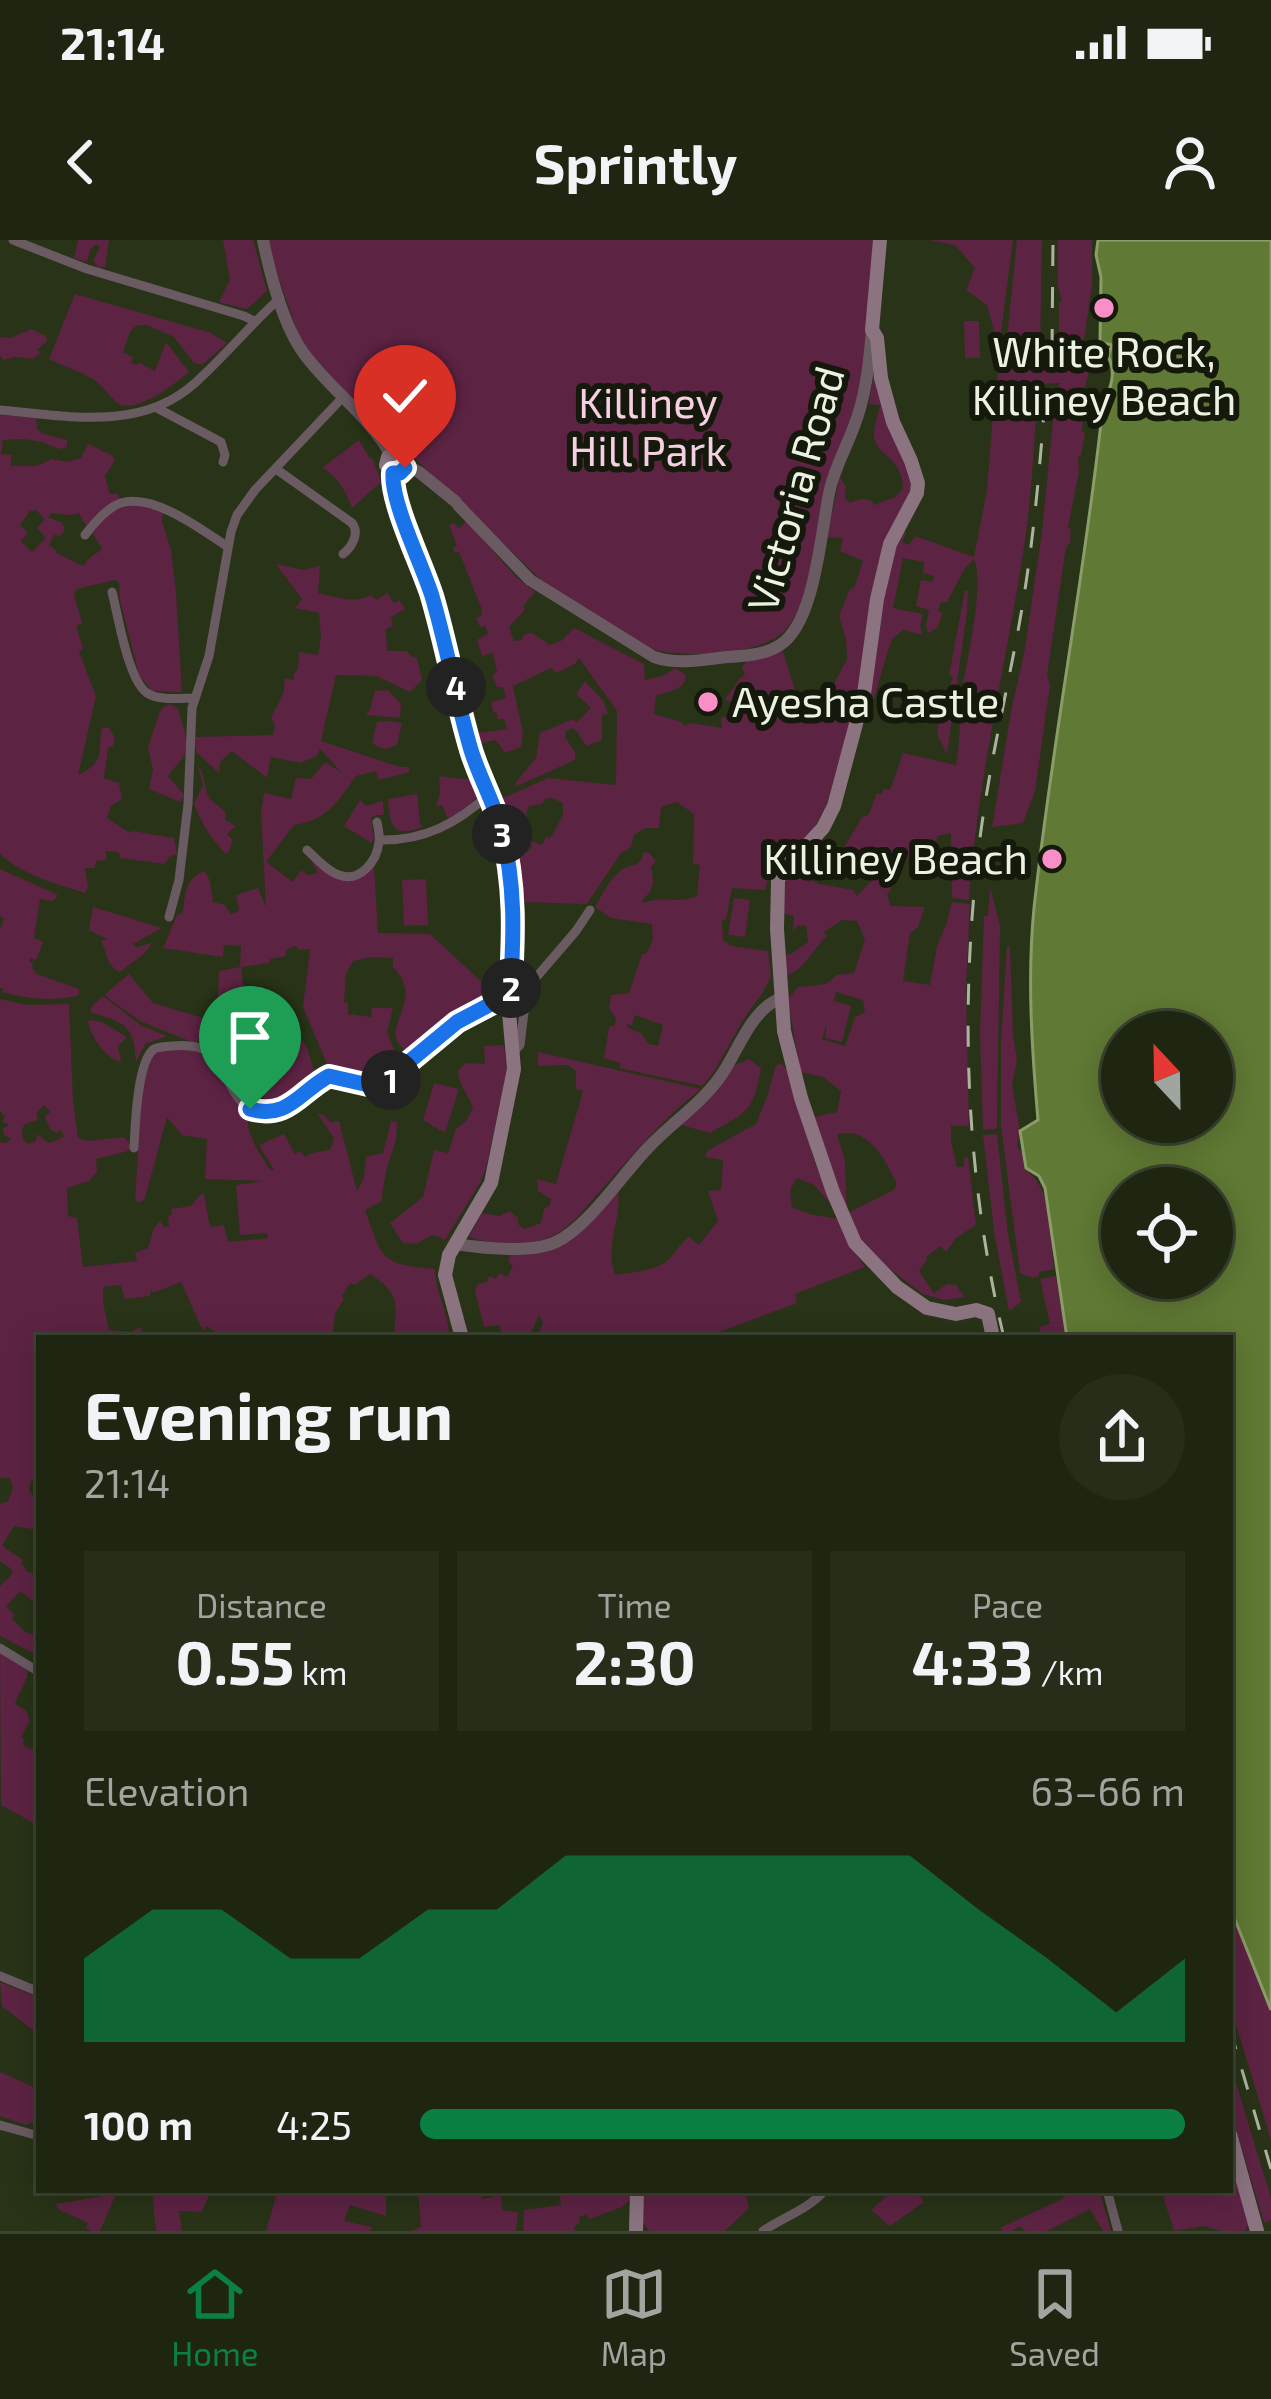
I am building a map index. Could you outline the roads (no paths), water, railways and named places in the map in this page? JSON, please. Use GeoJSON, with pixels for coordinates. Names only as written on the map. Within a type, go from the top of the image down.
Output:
{"type":"FeatureCollection","features":[{"type":"Feature","properties":{"kind":"main road"},"geometry":{"type":"LineString","coordinates":[[880,240],[872,330],[893,422],[911,460],[917,494],[890,544],[864,694],[834,806],[823,828],[782,868],[778,881],[781,998],[791,1066],[855,1243],[897,1287],[927,1308],[988,1314],[992,1335]]}},
{"type":"Feature","properties":{"kind":"main road"},"geometry":{"type":"LineString","coordinates":[[392,454],[386,465],[399,469],[394,493],[446,645],[470,747],[507,854],[514,895],[510,994],[514,1069],[491,1183],[454,1244],[445,1274],[461,1335]]}},
{"type":"Feature","properties":{"kind":"main road"},"geometry":{"type":"LineString","coordinates":[[1233,2142],[1264,2230]]}},
{"type":"Feature","properties":{"kind":"main road"},"geometry":{"type":"LineString","coordinates":[[636,2231],[638,2193]]}},
{"type":"Feature","properties":{"kind":"street"},"geometry":{"type":"LineString","coordinates":[[13,240],[87,269],[254,321]]}},
{"type":"Feature","properties":{"kind":"street"},"geometry":{"type":"LineString","coordinates":[[263,240],[303,353],[375,429],[392,454]]}},
{"type":"Feature","properties":{"kind":"street"},"geometry":{"type":"LineString","coordinates":[[0,410],[96,417],[146,412],[190,387],[280,298]]}},
{"type":"Feature","properties":{"kind":"street","name":"Victoria Road"},"geometry":{"type":"LineString","coordinates":[[399,469],[419,472],[457,504],[530,580],[654,657],[677,662],[762,652],[780,645],[804,612],[835,471],[864,394],[872,330]]}},
{"type":"Feature","properties":{"kind":"street"},"geometry":{"type":"LineString","coordinates":[[170,917],[188,806],[191,718],[209,656],[237,514],[344,396]]}},
{"type":"Feature","properties":{"kind":"street"},"geometry":{"type":"LineString","coordinates":[[155,407],[221,442],[223,462]]}},
{"type":"Feature","properties":{"kind":"street"},"geometry":{"type":"LineString","coordinates":[[276,469],[356,527],[344,554]]}},
{"type":"Feature","properties":{"kind":"street"},"geometry":{"type":"LineString","coordinates":[[85,535],[118,504],[137,502],[182,516],[228,547]]}},
{"type":"Feature","properties":{"kind":"street"},"geometry":{"type":"LineString","coordinates":[[112,592],[143,690],[157,697],[195,698]]}},
{"type":"Feature","properties":{"kind":"street"},"geometry":{"type":"LineString","coordinates":[[380,840],[405,840],[436,830],[464,817],[489,794]]}},
{"type":"Feature","properties":{"kind":"street"},"geometry":{"type":"LineString","coordinates":[[308,850],[335,874],[353,876],[371,863],[380,840],[377,822]]}},
{"type":"Feature","properties":{"kind":"street"},"geometry":{"type":"LineString","coordinates":[[513,1052],[520,1045],[527,988],[590,910]]}},
{"type":"Feature","properties":{"kind":"street"},"geometry":{"type":"LineString","coordinates":[[134,1148],[138,1089],[156,1048],[188,1046],[206,1051],[242,1102],[255,1111],[275,1112],[329,1076],[382,1084],[457,1022],[510,994]]}},
{"type":"Feature","properties":{"kind":"street"},"geometry":{"type":"LineString","coordinates":[[454,1244],[533,1247],[572,1232],[646,1150],[706,1095],[760,1013],[781,998]]}},
{"type":"Feature","properties":{"kind":"street"},"geometry":{"type":"LineString","coordinates":[[0,1648],[36,1670]]}},
{"type":"Feature","properties":{"kind":"street"},"geometry":{"type":"LineString","coordinates":[[0,1976],[36,1990]]}},
{"type":"Feature","properties":{"kind":"street"},"geometry":{"type":"LineString","coordinates":[[0,2125],[36,2135]]}},
{"type":"Feature","properties":{"kind":"street"},"geometry":{"type":"LineString","coordinates":[[763,2231],[822,2193]]}},
{"type":"Feature","properties":{"kind":"street"},"geometry":{"type":"LineString","coordinates":[[1108,2193],[1118,2231]]}},
{"type":"Feature","properties":{"kind":"railway"},"geometry":{"type":"LineString","coordinates":[[1052,350],[1053,240]]}},
{"type":"Feature","properties":{"kind":"railway"},"geometry":{"type":"LineString","coordinates":[[1003,1335],[974,1152],[969,963],[984,812],[1028,570],[1046,385]]}},
{"type":"Feature","properties":{"kind":"railway"},"geometry":{"type":"LineString","coordinates":[[1233,2039],[1271,2169]]}},
{"type":"Feature","properties":{"kind":"place","name":"White Rock, Killiney Beach"},"geometry":{"type":"Point","coordinates":[1104,308]}},
{"type":"Feature","properties":{"kind":"place","name":"Ayesha Castle"},"geometry":{"type":"Point","coordinates":[708,702]}},
{"type":"Feature","properties":{"kind":"place","name":"Killiney Beach"},"geometry":{"type":"Point","coordinates":[1052,859]}},
{"type":"Feature","properties":{"kind":"park label","name":"Killiney Hill Park"},"geometry":{"type":"Point","coordinates":[648,428]}}]}
